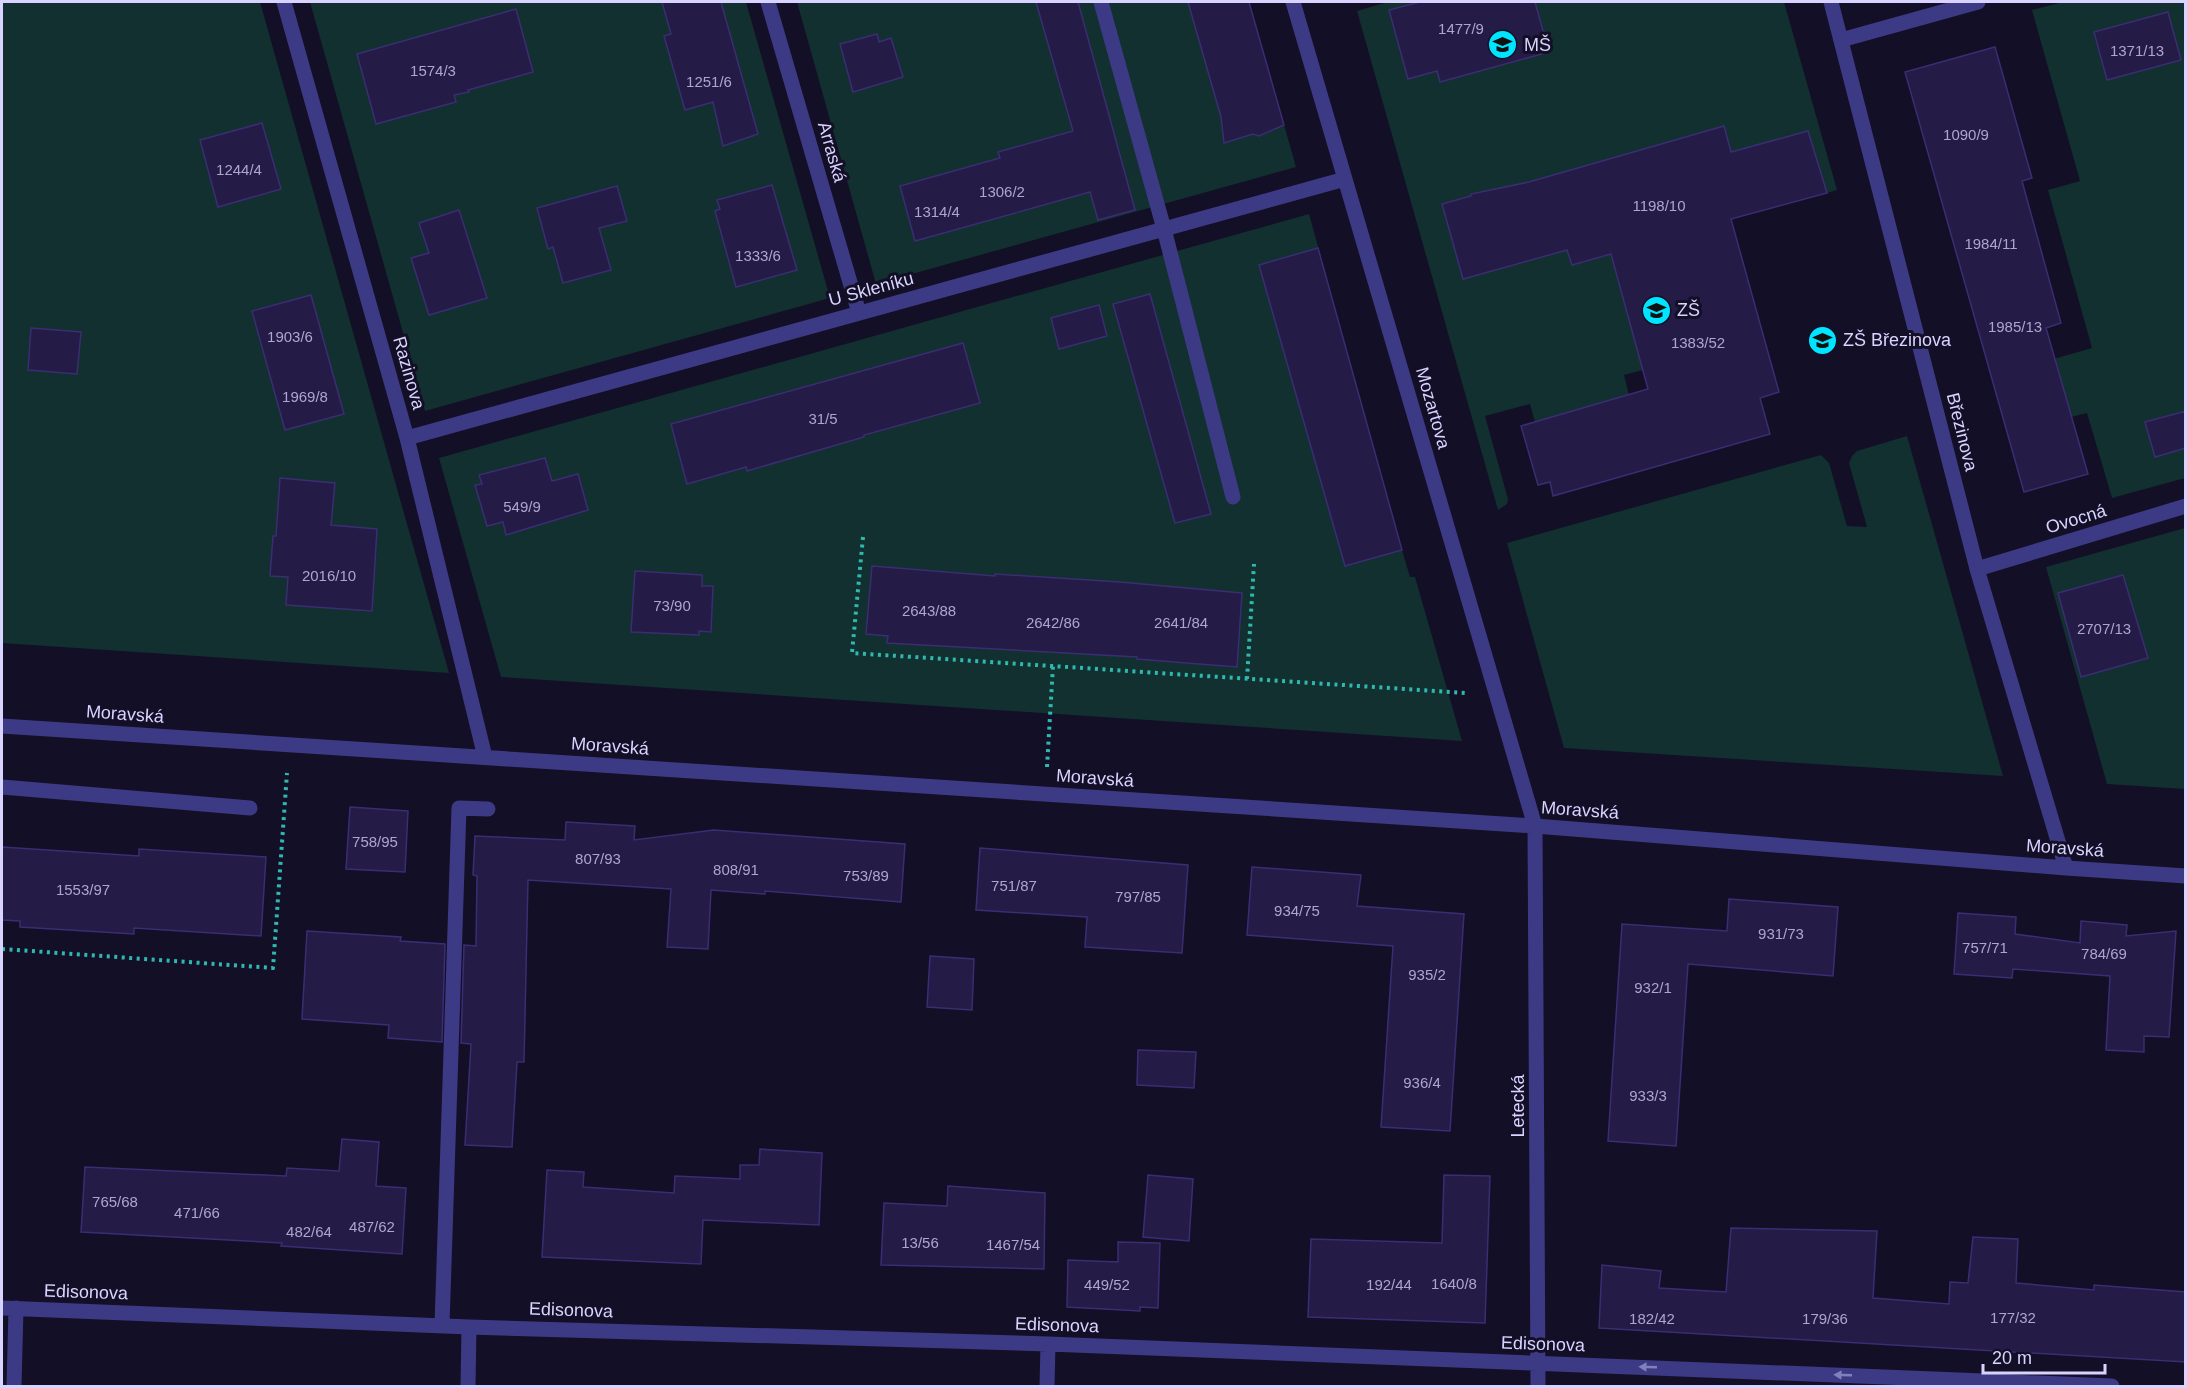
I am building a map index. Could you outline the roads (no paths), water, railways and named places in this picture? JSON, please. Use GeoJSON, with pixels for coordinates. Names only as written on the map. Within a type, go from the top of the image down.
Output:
{"type":"FeatureCollection","features":[{"type":"Feature","properties":{"kind":"street","name":"Razinova"},"geometry":{"type":"LineString","coordinates":[[284,2],[407,438],[485,757]]}},
{"type":"Feature","properties":{"kind":"street","name":"Arraská"},"geometry":{"type":"LineString","coordinates":[[768,2],[859,312]]}},
{"type":"Feature","properties":{"kind":"street"},"geometry":{"type":"LineString","coordinates":[[1101,2],[1164,229],[1233,497]]}},
{"type":"Feature","properties":{"kind":"street","name":"Mozartova"},"geometry":{"type":"LineString","coordinates":[[1293,2],[1535,826]]}},
{"type":"Feature","properties":{"kind":"street","name":"Březinova"},"geometry":{"type":"LineString","coordinates":[[1831,2],[1977,569],[2066,868]]}},
{"type":"Feature","properties":{"kind":"street"},"geometry":{"type":"LineString","coordinates":[[1841,40],[1978,2]]}},
{"type":"Feature","properties":{"kind":"street","name":"U Skleníku"},"geometry":{"type":"LineString","coordinates":[[407,438],[1345,179]]}},
{"type":"Feature","properties":{"kind":"street","name":"Ovocná"},"geometry":{"type":"LineString","coordinates":[[1977,569],[2186,506]]}},
{"type":"Feature","properties":{"kind":"street","name":"Moravská"},"geometry":{"type":"LineString","coordinates":[[2,726],[1535,826],[2186,876]]}},
{"type":"Feature","properties":{"kind":"street"},"geometry":{"type":"LineString","coordinates":[[2,787],[250,808]]}},
{"type":"Feature","properties":{"kind":"street"},"geometry":{"type":"LineString","coordinates":[[442,1325],[459,808],[488,809]]}},
{"type":"Feature","properties":{"kind":"street","name":"Letecká"},"geometry":{"type":"LineString","coordinates":[[1535,826],[1538,1386]]}},
{"type":"Feature","properties":{"kind":"street"},"geometry":{"type":"LineString","coordinates":[[9,1308],[14,1386]]}},
{"type":"Feature","properties":{"kind":"street","name":"Edisonova"},"geometry":{"type":"LineString","coordinates":[[9,1308],[469,1327],[1048,1344],[2112,1386]]}},
{"type":"Feature","properties":{"kind":"street"},"geometry":{"type":"LineString","coordinates":[[468,1386],[469,1327]]}},
{"type":"Feature","properties":{"kind":"street"},"geometry":{"type":"LineString","coordinates":[[1047,1386],[1048,1344]]}},
{"type":"Feature","properties":{"kind":"place","name":"MŠ"},"geometry":{"type":"Point","coordinates":[1503,45]}},
{"type":"Feature","properties":{"kind":"place","name":"ZŠ"},"geometry":{"type":"Point","coordinates":[1656,310]}},
{"type":"Feature","properties":{"kind":"place","name":"ZŠ Březinova"},"geometry":{"type":"Point","coordinates":[1822,340]}}]}
